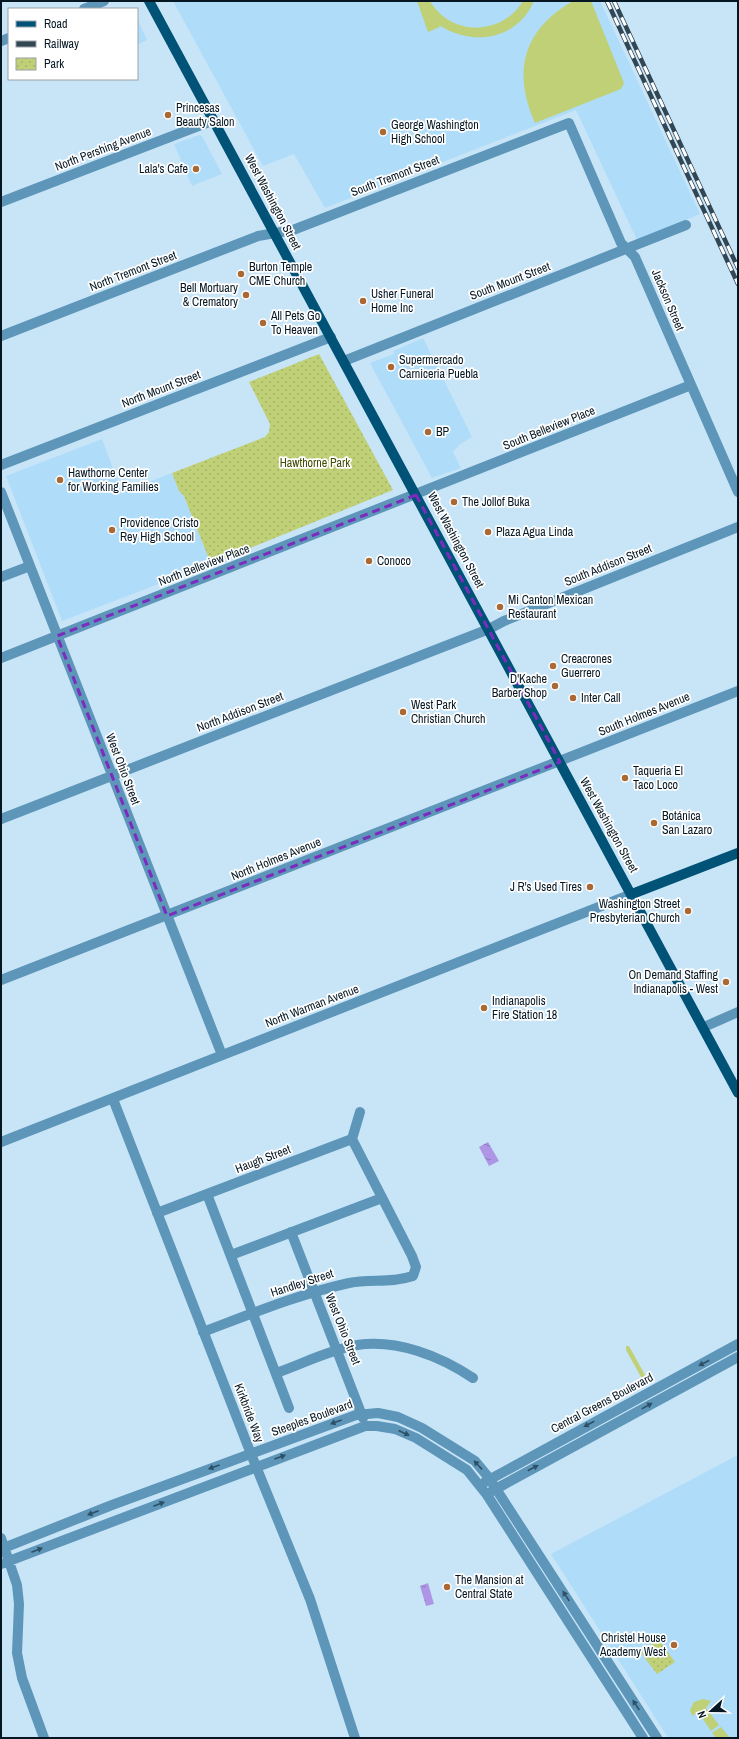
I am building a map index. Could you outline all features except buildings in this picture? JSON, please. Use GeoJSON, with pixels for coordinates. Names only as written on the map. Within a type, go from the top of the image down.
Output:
{"type":"FeatureCollection","features":[{"type":"Feature","properties":{"kind":"main road","name":"West Washington Street"},"geometry":{"type":"LineString","coordinates":[[149,1],[276,233],[738,1092]]}},
{"type":"Feature","properties":{"kind":"main road"},"geometry":{"type":"LineString","coordinates":[[632,894],[738,854]]}},
{"type":"Feature","properties":{"kind":"street"},"geometry":{"type":"LineString","coordinates":[[86,8],[104,1]]}},
{"type":"Feature","properties":{"kind":"street","name":"North Pershing Avenue"},"geometry":{"type":"LineString","coordinates":[[1,202],[214,120]]}},
{"type":"Feature","properties":{"kind":"street","name":"South Tremont Street"},"geometry":{"type":"LineString","coordinates":[[276,233],[294,230],[569,123]]}},
{"type":"Feature","properties":{"kind":"street","name":"Jackson Street"},"geometry":{"type":"LineString","coordinates":[[569,123],[621,243],[635,257],[738,492]]}},
{"type":"Feature","properties":{"kind":"street","name":"South Mount Street"},"geometry":{"type":"LineString","coordinates":[[344,361],[686,225]]}},
{"type":"Feature","properties":{"kind":"street","name":"North Tremont Street"},"geometry":{"type":"LineString","coordinates":[[1,336],[258,236],[276,233]]}},
{"type":"Feature","properties":{"kind":"street","name":"North Mount Street"},"geometry":{"type":"LineString","coordinates":[[1,465],[331,337]]}},
{"type":"Feature","properties":{"kind":"street","name":"South Belleview Place"},"geometry":{"type":"LineString","coordinates":[[416,495],[691,385]]}},
{"type":"Feature","properties":{"kind":"street","name":"West Ohio Street"},"geometry":{"type":"LineString","coordinates":[[1,492],[222,1055]]}},
{"type":"Feature","properties":{"kind":"street","name":"North Belleview Place"},"geometry":{"type":"LineString","coordinates":[[1,658],[416,495]]}},
{"type":"Feature","properties":{"kind":"street","name":"South Addison Street"},"geometry":{"type":"LineString","coordinates":[[489,629],[509,618],[738,527]]}},
{"type":"Feature","properties":{"kind":"street"},"geometry":{"type":"LineString","coordinates":[[1,577],[30,566]]}},
{"type":"Feature","properties":{"kind":"street","name":"North Addison Street"},"geometry":{"type":"LineString","coordinates":[[1,819],[489,629]]}},
{"type":"Feature","properties":{"kind":"street","name":"South Holmes Avenue"},"geometry":{"type":"LineString","coordinates":[[560,762],[738,690]]}},
{"type":"Feature","properties":{"kind":"street","name":"North Holmes Avenue"},"geometry":{"type":"LineString","coordinates":[[1,980],[560,762]]}},
{"type":"Feature","properties":{"kind":"street","name":"North Warman Avenue"},"geometry":{"type":"LineString","coordinates":[[1,1142],[632,894]]}},
{"type":"Feature","properties":{"kind":"street"},"geometry":{"type":"LineString","coordinates":[[704,1027],[738,1012]]}},
{"type":"Feature","properties":{"kind":"street","name":"Kirkbride Way"},"geometry":{"type":"LineString","coordinates":[[113,1099],[256,1467],[310,1599],[355,1738]]}},
{"type":"Feature","properties":{"kind":"street"},"geometry":{"type":"LineString","coordinates":[[231,1255],[382,1198],[352,1139],[360,1112]]}},
{"type":"Feature","properties":{"kind":"street","name":"Haugh Street"},"geometry":{"type":"LineString","coordinates":[[157,1213],[352,1139]]}},
{"type":"Feature","properties":{"kind":"street"},"geometry":{"type":"LineString","coordinates":[[207,1194],[289,1408]]}},
{"type":"Feature","properties":{"kind":"street","name":"Handley Street"},"geometry":{"type":"LineString","coordinates":[[203,1332],[314,1291],[352,1282],[398,1281],[412,1276],[416,1267],[412,1256],[382,1198]]}},
{"type":"Feature","properties":{"kind":"street","name":"West Ohio Street"},"geometry":{"type":"LineString","coordinates":[[291,1232],[338,1350],[362,1413],[365,1426]]}},
{"type":"Feature","properties":{"kind":"street","name":"Central Greens Boulevard"},"geometry":{"type":"LineString","coordinates":[[480,1486],[489,1478],[738,1344]]}},
{"type":"Feature","properties":{"kind":"street"},"geometry":{"type":"LineString","coordinates":[[276,1374],[338,1350],[358,1345],[398,1346],[429,1355],[459,1369],[473,1378]]}},
{"type":"Feature","properties":{"kind":"street","name":"Central Greens Boulevard"},"geometry":{"type":"LineString","coordinates":[[487,1495],[497,1488],[738,1357]]}},
{"type":"Feature","properties":{"kind":"street","name":"Steeples Boulevard"},"geometry":{"type":"LineString","coordinates":[[2,1545],[362,1413],[378,1413],[398,1417],[422,1428],[476,1461],[497,1488],[657,1738]]}},
{"type":"Feature","properties":{"kind":"street"},"geometry":{"type":"LineString","coordinates":[[5,1562],[365,1426],[395,1429],[416,1438],[467,1470],[480,1486],[643,1738]]}},
{"type":"Feature","properties":{"kind":"street"},"geometry":{"type":"LineString","coordinates":[[2,1545],[5,1562],[17,1585],[19,1604],[17,1653],[22,1678],[44,1738]]}},
{"type":"Feature","properties":{"kind":"highlighted area"},"geometry":{"type":"Polygon","coordinates":[[[416,495],[560,762],[167,916],[57,636],[416,495]]]}},
{"type":"Feature","properties":{"kind":"shaded area","name":"George Washington High School"},"geometry":{"type":"Polygon","coordinates":[[[173,1],[600,1],[700,214],[637,240],[576,110],[325,208],[294,154],[263,166],[173,1]]]}},
{"type":"Feature","properties":{"kind":"shaded area"},"geometry":{"type":"Polygon","coordinates":[[[138,20],[147,40],[138,44],[138,20]]]}},
{"type":"Feature","properties":{"kind":"shaded area"},"geometry":{"type":"Polygon","coordinates":[[[199,135],[202,136],[222,174],[192,186],[174,144],[199,135]]]}},
{"type":"Feature","properties":{"kind":"shaded area"},"geometry":{"type":"Polygon","coordinates":[[[423,338],[472,437],[459,445],[453,452],[461,468],[432,478],[370,363],[394,354],[393,351],[423,338]]]}},
{"type":"Feature","properties":{"kind":"shaded area","name":"Providence Cristo Rey High School"},"geometry":{"type":"Polygon","coordinates":[[[102,439],[122,492],[172,473],[179,491],[184,496],[211,564],[62,621],[6,476],[102,439]]]}},
{"type":"Feature","properties":{"kind":"shaded area","name":"Christel House Academy West"},"geometry":{"type":"Polygon","coordinates":[[[738,1455],[738,1738],[667,1738],[551,1554],[738,1455]]]}},
{"type":"Feature","properties":{"kind":"green space"},"geometry":{"type":"Polygon","coordinates":[[[417,1],[430,1],[439,13],[450,21],[463,26],[476,28],[490,26],[503,21],[514,13],[523,1],[534,1],[526,14],[517,24],[505,32],[493,36],[480,37],[466,36],[452,32],[439,25],[440,27],[428,32],[417,1]]]}},
{"type":"Feature","properties":{"kind":"green space"},"geometry":{"type":"Polygon","coordinates":[[[573,1],[591,1],[624,83],[621,89],[535,123],[528,104],[524,86],[524,69],[527,53],[533,39],[543,25],[556,12],[573,1]]]}},
{"type":"Feature","properties":{"kind":"green space","name":"Hawthorne Park"},"geometry":{"type":"Polygon","coordinates":[[[319,354],[393,490],[211,564],[184,496],[179,491],[172,473],[265,437],[269,432],[270,424],[249,382],[319,354]]]}},
{"type":"Feature","properties":{"kind":"green space"},"geometry":{"type":"Polygon","coordinates":[[[626,1346],[629,1346],[645,1375],[644,1378],[641,1377],[626,1350],[626,1346]]]}},
{"type":"Feature","properties":{"kind":"green space"},"geometry":{"type":"Polygon","coordinates":[[[658,1639],[675,1662],[657,1674],[641,1653],[658,1639]]]}},
{"type":"Feature","properties":{"kind":"green space"},"geometry":{"type":"Polygon","coordinates":[[[703,1699],[711,1701],[706,1708],[719,1725],[711,1731],[698,1712],[692,1716],[690,1710],[694,1702],[703,1699]]]}},
{"type":"Feature","properties":{"kind":"green space"},"geometry":{"type":"Polygon","coordinates":[[[721,1727],[730,1738],[716,1738],[712,1733],[721,1727]]]}},
{"type":"Feature","properties":{"kind":"water"},"geometry":{"type":"Polygon","coordinates":[[[488,1142],[499,1161],[489,1166],[479,1147],[488,1142]]]}},
{"type":"Feature","properties":{"kind":"water"},"geometry":{"type":"Polygon","coordinates":[[[428,1583],[434,1604],[426,1606],[420,1586],[428,1583]]]}},
{"type":"Feature","properties":{"kind":"railway"},"geometry":{"type":"LineString","coordinates":[[607,1],[738,284]]}},
{"type":"Feature","properties":{"kind":"railway"},"geometry":{"type":"LineString","coordinates":[[614,1],[738,268]]}},
{"type":"Feature","properties":{"kind":"place","name":"Princesas Beauty Salon"},"geometry":{"type":"Point","coordinates":[168,115]}},
{"type":"Feature","properties":{"kind":"place","name":"George Washington High School"},"geometry":{"type":"Point","coordinates":[383,132]}},
{"type":"Feature","properties":{"kind":"place","name":"Lala's Cafe"},"geometry":{"type":"Point","coordinates":[196,169]}},
{"type":"Feature","properties":{"kind":"place","name":"Burton Temple CME Church"},"geometry":{"type":"Point","coordinates":[241,274]}},
{"type":"Feature","properties":{"kind":"place","name":"Bell Mortuary & Crematory"},"geometry":{"type":"Point","coordinates":[246,295]}},
{"type":"Feature","properties":{"kind":"place","name":"Usher Funeral Home Inc"},"geometry":{"type":"Point","coordinates":[363,301]}},
{"type":"Feature","properties":{"kind":"place","name":"All Pets Go To Heaven"},"geometry":{"type":"Point","coordinates":[263,323]}},
{"type":"Feature","properties":{"kind":"place","name":"Supermercado Carniceria Puebla"},"geometry":{"type":"Point","coordinates":[391,367]}},
{"type":"Feature","properties":{"kind":"place","name":"BP"},"geometry":{"type":"Point","coordinates":[428,432]}},
{"type":"Feature","properties":{"kind":"place","name":"Hawthorne Center for Working Families"},"geometry":{"type":"Point","coordinates":[60,480]}},
{"type":"Feature","properties":{"kind":"place","name":"The Jollof Buka"},"geometry":{"type":"Point","coordinates":[454,502]}},
{"type":"Feature","properties":{"kind":"place","name":"Providence Cristo Rey High School"},"geometry":{"type":"Point","coordinates":[112,530]}},
{"type":"Feature","properties":{"kind":"place","name":"Plaza Agua Linda"},"geometry":{"type":"Point","coordinates":[488,532]}},
{"type":"Feature","properties":{"kind":"place","name":"Conoco"},"geometry":{"type":"Point","coordinates":[369,561]}},
{"type":"Feature","properties":{"kind":"place","name":"Mi Canton Mexican Restaurant"},"geometry":{"type":"Point","coordinates":[500,607]}},
{"type":"Feature","properties":{"kind":"place","name":"Creacrones Guerrero"},"geometry":{"type":"Point","coordinates":[553,666]}},
{"type":"Feature","properties":{"kind":"place","name":"D'Kache Barber Shop"},"geometry":{"type":"Point","coordinates":[555,686]}},
{"type":"Feature","properties":{"kind":"place","name":"Inter Call"},"geometry":{"type":"Point","coordinates":[573,698]}},
{"type":"Feature","properties":{"kind":"place","name":"West Park Christian Church"},"geometry":{"type":"Point","coordinates":[403,712]}},
{"type":"Feature","properties":{"kind":"place","name":"Taqueria El Taco Loco"},"geometry":{"type":"Point","coordinates":[625,778]}},
{"type":"Feature","properties":{"kind":"place","name":"Botánica San Lazaro"},"geometry":{"type":"Point","coordinates":[654,823]}},
{"type":"Feature","properties":{"kind":"place","name":"J R's Used Tires"},"geometry":{"type":"Point","coordinates":[590,887]}},
{"type":"Feature","properties":{"kind":"place","name":"Washington Street Presbyterian Church"},"geometry":{"type":"Point","coordinates":[688,911]}},
{"type":"Feature","properties":{"kind":"place","name":"On Demand Staffing Indianapolis - West"},"geometry":{"type":"Point","coordinates":[726,982]}},
{"type":"Feature","properties":{"kind":"place","name":"Indianapolis Fire Station 18"},"geometry":{"type":"Point","coordinates":[484,1008]}},
{"type":"Feature","properties":{"kind":"place","name":"The Mansion at Central State"},"geometry":{"type":"Point","coordinates":[447,1587]}},
{"type":"Feature","properties":{"kind":"place","name":"Christel House Academy West"},"geometry":{"type":"Point","coordinates":[674,1645]}}]}
